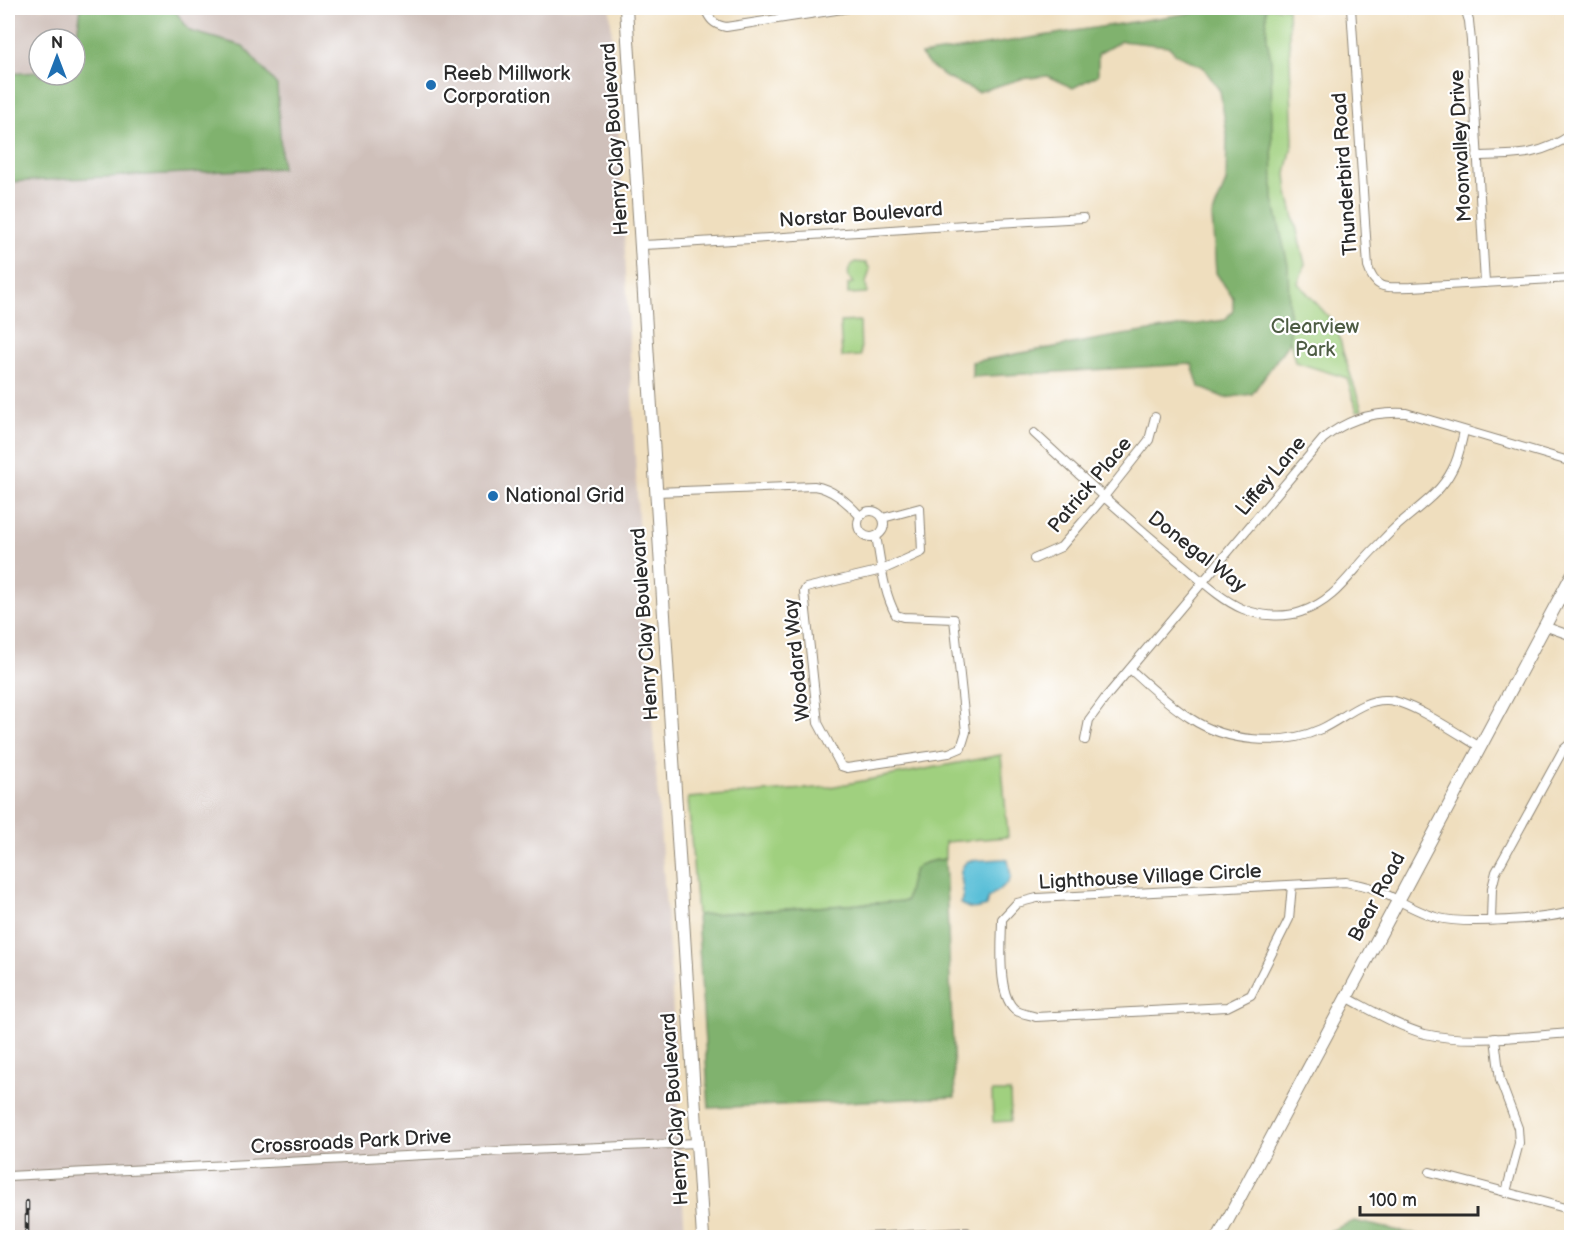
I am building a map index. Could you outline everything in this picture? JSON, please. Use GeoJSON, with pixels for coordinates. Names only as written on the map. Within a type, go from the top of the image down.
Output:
{"type":"FeatureCollection","features":[{"type":"Feature","properties":{"kind":"main road","name":"Henry Clay Boulevard"},"geometry":{"type":"LineString","coordinates":[[626,8],[703,1238]]}},
{"type":"Feature","properties":{"kind":"main road","name":"Bear Road"},"geometry":{"type":"LineString","coordinates":[[1218,1238],[1572,575]]}},
{"type":"Feature","properties":{"kind":"street"},"geometry":{"type":"LineString","coordinates":[[705,8],[710,19],[718,26],[726,27],[849,8]]}},
{"type":"Feature","properties":{"kind":"street","name":"Thunderbird Road"},"geometry":{"type":"LineString","coordinates":[[1351,8],[1368,267],[1371,279],[1385,287],[1572,278]]}},
{"type":"Feature","properties":{"kind":"street","name":"Moonvalley Drive"},"geometry":{"type":"LineString","coordinates":[[1465,8],[1471,41],[1485,283]]}},
{"type":"Feature","properties":{"kind":"street"},"geometry":{"type":"LineString","coordinates":[[1477,156],[1527,155],[1540,152],[1572,134]]}},
{"type":"Feature","properties":{"kind":"street","name":"Norstar Boulevard"},"geometry":{"type":"LineString","coordinates":[[641,245],[1083,218]]}},
{"type":"Feature","properties":{"kind":"street","name":"Liffey Lane"},"geometry":{"type":"LineString","coordinates":[[1085,740],[1089,720],[1130,669],[1323,439],[1347,423],[1371,414],[1406,413],[1572,462]]}},
{"type":"Feature","properties":{"kind":"street","name":"Patrick Place"},"geometry":{"type":"LineString","coordinates":[[1034,559],[1061,547],[1103,498],[1149,440],[1155,417]]}},
{"type":"Feature","properties":{"kind":"street","name":"Donegal Way"},"geometry":{"type":"LineString","coordinates":[[1034,433],[1103,498],[1234,605],[1262,614],[1284,615],[1316,606],[1334,594],[1378,544],[1439,490],[1452,471],[1459,454],[1464,431]]}},
{"type":"Feature","properties":{"kind":"street"},"geometry":{"type":"LineString","coordinates":[[656,492],[818,486],[831,491],[860,516],[859,530],[868,537],[876,536],[882,531],[883,518]]}},
{"type":"Feature","properties":{"kind":"street","name":"Woodard Way"},"geometry":{"type":"LineString","coordinates":[[860,516],[873,510],[881,514],[883,518],[920,508],[922,552],[882,570],[806,588],[804,592],[818,723],[841,766],[847,768],[949,753],[961,748],[966,732],[954,619],[896,615],[889,603],[882,570],[876,536]]}},
{"type":"Feature","properties":{"kind":"street"},"geometry":{"type":"LineString","coordinates":[[1544,626],[1572,636]]}},
{"type":"Feature","properties":{"kind":"street"},"geometry":{"type":"LineString","coordinates":[[1130,669],[1191,719],[1229,735],[1260,739],[1299,736],[1320,729],[1361,705],[1388,700],[1418,711],[1480,747]]}},
{"type":"Feature","properties":{"kind":"street"},"geometry":{"type":"LineString","coordinates":[[1491,920],[1492,888],[1496,872],[1563,750],[1572,742]]}},
{"type":"Feature","properties":{"kind":"street","name":"Lighthouse Village Circle"},"geometry":{"type":"LineString","coordinates":[[1292,885],[1289,919],[1251,995],[1227,1007],[1036,1017],[1017,1011],[1008,1001],[1002,979],[1002,919],[1017,903],[1037,898],[1346,882],[1372,888],[1439,918],[1459,921],[1561,915],[1572,911]]}},
{"type":"Feature","properties":{"kind":"street"},"geometry":{"type":"LineString","coordinates":[[1346,997],[1394,1023],[1440,1036],[1495,1038],[1572,1033]]}},
{"type":"Feature","properties":{"kind":"street"},"geometry":{"type":"LineString","coordinates":[[1495,1038],[1500,1080],[1518,1128],[1519,1143],[1506,1192]]}},
{"type":"Feature","properties":{"kind":"street","name":"Crossroads Park Drive"},"geometry":{"type":"LineString","coordinates":[[8,1176],[697,1143]]}},
{"type":"Feature","properties":{"kind":"street"},"geometry":{"type":"LineString","coordinates":[[1430,1172],[1565,1208],[1572,1212]]}},
{"type":"Feature","properties":{"kind":"street"},"geometry":{"type":"LineString","coordinates":[[843,1238],[967,1232]]}},
{"type":"Feature","properties":{"kind":"shaded area"},"geometry":{"type":"Polygon","coordinates":[[[8,8],[81,8],[78,27],[27,27],[27,73],[8,74],[8,8]]]}},
{"type":"Feature","properties":{"kind":"shaded area","name":"National Grid"},"geometry":{"type":"Polygon","coordinates":[[[173,8],[610,8],[620,151],[640,557],[671,974],[685,1237],[8,1238],[8,182],[282,168],[243,46],[190,31],[173,8]]]}},
{"type":"Feature","properties":{"kind":"green space"},"geometry":{"type":"Polygon","coordinates":[[[81,8],[173,8],[190,31],[243,46],[277,85],[282,168],[8,182],[8,74],[27,73],[27,87],[87,87],[87,27],[78,27],[81,8]]]}},
{"type":"Feature","properties":{"kind":"green space"},"geometry":{"type":"Polygon","coordinates":[[[1222,8],[1266,8],[1267,40],[1271,59],[1273,199],[1288,265],[1290,341],[1252,394],[1225,398],[1199,387],[1192,364],[972,377],[972,362],[1116,336],[1225,320],[1233,310],[1233,298],[1216,273],[1212,216],[1226,182],[1227,135],[1220,91],[1203,67],[1177,55],[1168,46],[1121,41],[1098,54],[1098,75],[1073,88],[1047,76],[1021,79],[978,92],[947,78],[929,65],[921,55],[1222,8]]]}},
{"type":"Feature","properties":{"kind":"green space","name":"Clearview Park"},"geometry":{"type":"Polygon","coordinates":[[[1261,8],[1288,8],[1293,141],[1286,174],[1288,193],[1305,264],[1298,283],[1337,326],[1362,410],[1357,411],[1347,378],[1295,362],[1283,310],[1269,207],[1261,8]]]}},
{"type":"Feature","properties":{"kind":"green space"},"geometry":{"type":"Polygon","coordinates":[[[855,262],[866,263],[870,269],[866,283],[867,293],[848,294],[848,284],[853,283],[848,272],[855,262]]]}},
{"type":"Feature","properties":{"kind":"green space"},"geometry":{"type":"Polygon","coordinates":[[[860,321],[861,356],[842,357],[840,322],[860,321]]]}},
{"type":"Feature","properties":{"kind":"green space"},"geometry":{"type":"Polygon","coordinates":[[[1001,755],[1008,837],[945,842],[945,859],[926,863],[916,870],[907,901],[697,915],[688,798],[830,787],[1001,755]]]}},
{"type":"Feature","properties":{"kind":"green space"},"geometry":{"type":"Polygon","coordinates":[[[945,859],[955,1097],[709,1108],[697,915],[906,901],[915,870],[925,863],[945,859]]]}},
{"type":"Feature","properties":{"kind":"green space"},"geometry":{"type":"Polygon","coordinates":[[[992,1092],[1010,1092],[1011,1121],[993,1122],[992,1092]]]}},
{"type":"Feature","properties":{"kind":"green space"},"geometry":{"type":"Polygon","coordinates":[[[1354,1221],[1427,1237],[1343,1237],[1330,1231],[1354,1221]]]}},
{"type":"Feature","properties":{"kind":"water"},"geometry":{"type":"Polygon","coordinates":[[[1008,860],[1011,877],[1008,883],[989,897],[986,906],[973,909],[964,906],[961,903],[963,888],[961,870],[967,861],[1008,860]]]}},
{"type":"Feature","properties":{"kind":"railway"},"geometry":{"type":"LineString","coordinates":[[27,1202],[27,1238]]}},
{"type":"Feature","properties":{"kind":"place","name":"Reeb Millwork Corporation"},"geometry":{"type":"Point","coordinates":[431,85]}},
{"type":"Feature","properties":{"kind":"place","name":"National Grid"},"geometry":{"type":"Point","coordinates":[493,496]}}]}
